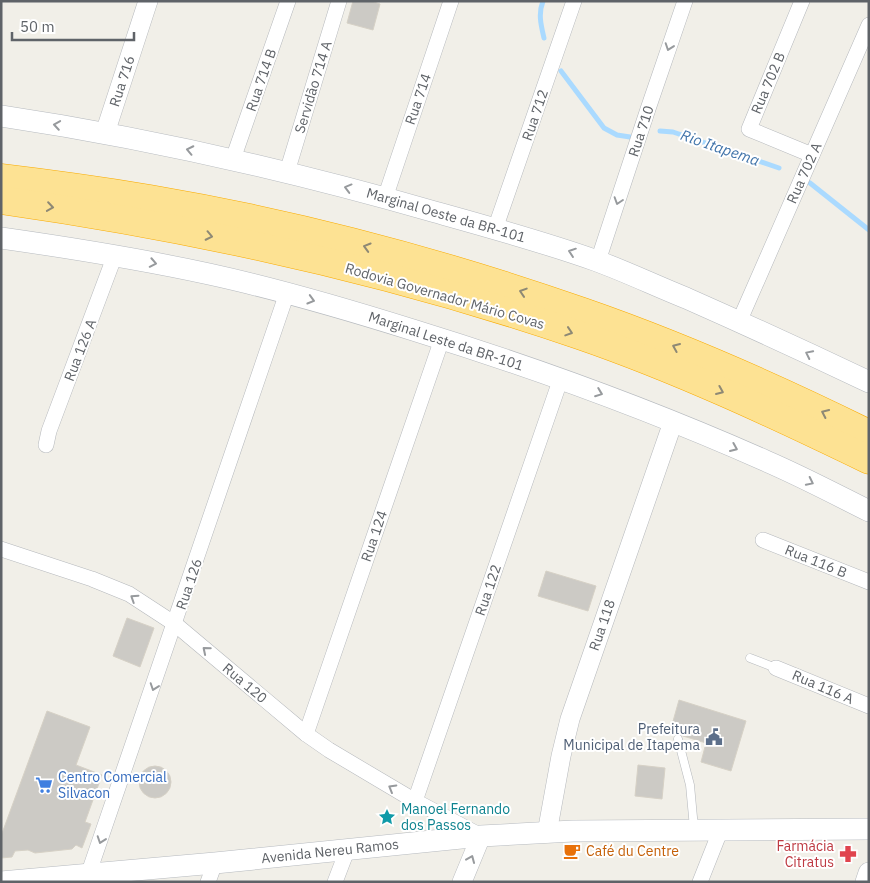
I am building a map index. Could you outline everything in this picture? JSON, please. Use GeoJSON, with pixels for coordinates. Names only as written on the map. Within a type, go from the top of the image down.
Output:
{"type":"FeatureCollection","features":[{"type":"Feature","properties":{"kind":"highway","name":"Rodovia Governador Mário Covas"},"geometry":{"type":"LineString","coordinates":[[1,178],[152,200],[226,214],[360,245],[460,273],[584,312],[657,339],[758,381],[869,434]]}},
{"type":"Feature","properties":{"kind":"highway","name":"Rodovia Governador Mário Covas"},"geometry":{"type":"LineString","coordinates":[[1,200],[132,220],[209,236],[370,272],[475,302],[581,336],[652,363],[797,425],[869,460]]}},
{"type":"Feature","properties":{"kind":"main road","name":"Marginal Oeste da BR-101"},"geometry":{"type":"LineString","coordinates":[[1,116],[105,133],[233,159],[385,198],[495,229],[598,261],[739,322],[869,382]]}},
{"type":"Feature","properties":{"kind":"main road","name":"Marginal Leste da BR-101"},"geometry":{"type":"LineString","coordinates":[[1,238],[115,255],[210,274],[287,293],[442,339],[562,378],[673,422],[766,461],[869,511]]}},
{"type":"Feature","properties":{"kind":"main road","name":"Avenida Nereu Ramos"},"geometry":{"type":"LineString","coordinates":[[1,882],[212,872],[348,848],[481,836],[694,829],[869,828]]}},
{"type":"Feature","properties":{"kind":"main road"},"geometry":{"type":"LineString","coordinates":[[866,882],[869,873]]}},
{"type":"Feature","properties":{"kind":"street","name":"Rua 716"},"geometry":{"type":"LineString","coordinates":[[105,133],[148,1]]}},
{"type":"Feature","properties":{"kind":"street","name":"Rua 714 B"},"geometry":{"type":"LineString","coordinates":[[233,159],[288,1]]}},
{"type":"Feature","properties":{"kind":"street","name":"Servidão 714 A"},"geometry":{"type":"LineString","coordinates":[[287,172],[339,1]]}},
{"type":"Feature","properties":{"kind":"street","name":"Rua 714"},"geometry":{"type":"LineString","coordinates":[[385,198],[451,1]]}},
{"type":"Feature","properties":{"kind":"street","name":"Rua 712"},"geometry":{"type":"LineString","coordinates":[[495,229],[574,1]]}},
{"type":"Feature","properties":{"kind":"street","name":"Rua 710"},"geometry":{"type":"LineString","coordinates":[[598,261],[685,1]]}},
{"type":"Feature","properties":{"kind":"street","name":"Rua 702 B"},"geometry":{"type":"LineString","coordinates":[[802,1],[749,129],[812,155]]}},
{"type":"Feature","properties":{"kind":"street","name":"Rua 702 A"},"geometry":{"type":"LineString","coordinates":[[739,322],[869,25]]}},
{"type":"Feature","properties":{"kind":"street","name":"Rua 126 A"},"geometry":{"type":"LineString","coordinates":[[46,445],[115,255]]}},
{"type":"Feature","properties":{"kind":"street","name":"Rua 126"},"geometry":{"type":"LineString","coordinates":[[88,878],[287,293]]}},
{"type":"Feature","properties":{"kind":"street","name":"Rua 124"},"geometry":{"type":"LineString","coordinates":[[306,734],[442,339]]}},
{"type":"Feature","properties":{"kind":"street","name":"Rua 122"},"geometry":{"type":"LineString","coordinates":[[415,801],[562,378]]}},
{"type":"Feature","properties":{"kind":"street","name":"Rua 118"},"geometry":{"type":"LineString","coordinates":[[547,833],[570,719],[673,422]]}},
{"type":"Feature","properties":{"kind":"street","name":"Rua 116 B"},"geometry":{"type":"LineString","coordinates":[[763,540],[869,582]]}},
{"type":"Feature","properties":{"kind":"street","name":"Rua 120"},"geometry":{"type":"LineString","coordinates":[[1,548],[129,594],[175,624],[306,734],[350,764],[481,836]]}},
{"type":"Feature","properties":{"kind":"street","name":"Rua 116 A"},"geometry":{"type":"LineString","coordinates":[[776,668],[869,706]]}},
{"type":"Feature","properties":{"kind":"street"},"geometry":{"type":"LineString","coordinates":[[700,882],[721,829]]}},
{"type":"Feature","properties":{"kind":"street"},"geometry":{"type":"LineString","coordinates":[[462,882],[481,836]]}},
{"type":"Feature","properties":{"kind":"street"},"geometry":{"type":"LineString","coordinates":[[336,882],[348,848]]}},
{"type":"Feature","properties":{"kind":"lane"},"geometry":{"type":"LineString","coordinates":[[750,658],[776,668]]}},
{"type":"Feature","properties":{"kind":"lane"},"geometry":{"type":"LineString","coordinates":[[678,739],[690,785],[694,829]]}},
{"type":"Feature","properties":{"kind":"building"},"geometry":{"type":"Polygon","coordinates":[[[353,1],[371,1],[380,4],[373,30],[347,23],[353,1]]]}},
{"type":"Feature","properties":{"kind":"building"},"geometry":{"type":"Polygon","coordinates":[[[546,571],[596,586],[588,611],[538,596],[546,571]]]}},
{"type":"Feature","properties":{"kind":"building"},"geometry":{"type":"Polygon","coordinates":[[[127,618],[154,628],[140,667],[113,656],[127,618]]]}},
{"type":"Feature","properties":{"kind":"building","name":"Prefeitura Municipal de Itapema"},"geometry":{"type":"Polygon","coordinates":[[[679,700],[746,721],[731,771],[701,762],[706,743],[670,732],[679,700]]]}},
{"type":"Feature","properties":{"kind":"building","name":"Centro Comercial Silvacon"},"geometry":{"type":"Polygon","coordinates":[[[47,711],[90,727],[76,765],[102,775],[85,822],[91,824],[82,848],[76,845],[72,849],[35,853],[28,850],[15,851],[12,857],[1,858],[1,836],[47,711]]]}},
{"type":"Feature","properties":{"kind":"building"},"geometry":{"type":"Polygon","coordinates":[[[638,765],[665,768],[662,799],[635,796],[638,765]]]}},
{"type":"Feature","properties":{"kind":"building"},"geometry":{"type":"Polygon","coordinates":[[[155,766],[161,767],[166,771],[170,776],[170,788],[166,793],[161,797],[155,798],[149,797],[144,793],[140,788],[139,782],[140,776],[144,771],[149,767],[155,766]]]}},
{"type":"Feature","properties":{"kind":"waterway","name":"Rio Itapema"},"geometry":{"type":"LineString","coordinates":[[543,1],[540,15],[544,38]]}},
{"type":"Feature","properties":{"kind":"waterway","name":"Rio Itapema"},"geometry":{"type":"LineString","coordinates":[[561,71],[604,128],[617,135],[630,137]]}},
{"type":"Feature","properties":{"kind":"waterway","name":"Rio Itapema"},"geometry":{"type":"LineString","coordinates":[[660,131],[673,132],[779,168]]}},
{"type":"Feature","properties":{"kind":"waterway","name":"Rio Itapema"},"geometry":{"type":"LineString","coordinates":[[810,183],[869,230]]}},
{"type":"Feature","properties":{"kind":"place","name":"Prefeitura Municipal de Itapema"},"geometry":{"type":"Point","coordinates":[714,737]}},
{"type":"Feature","properties":{"kind":"place","name":"Centro Comercial Silvacon"},"geometry":{"type":"Point","coordinates":[44,785]}},
{"type":"Feature","properties":{"kind":"place","name":"Manoel Fernando dos Passos"},"geometry":{"type":"Point","coordinates":[387,817]}},
{"type":"Feature","properties":{"kind":"place","name":"Café du Centre"},"geometry":{"type":"Point","coordinates":[572,851]}},
{"type":"Feature","properties":{"kind":"place","name":"Farmácia Citratus"},"geometry":{"type":"Point","coordinates":[848,854]}}]}
